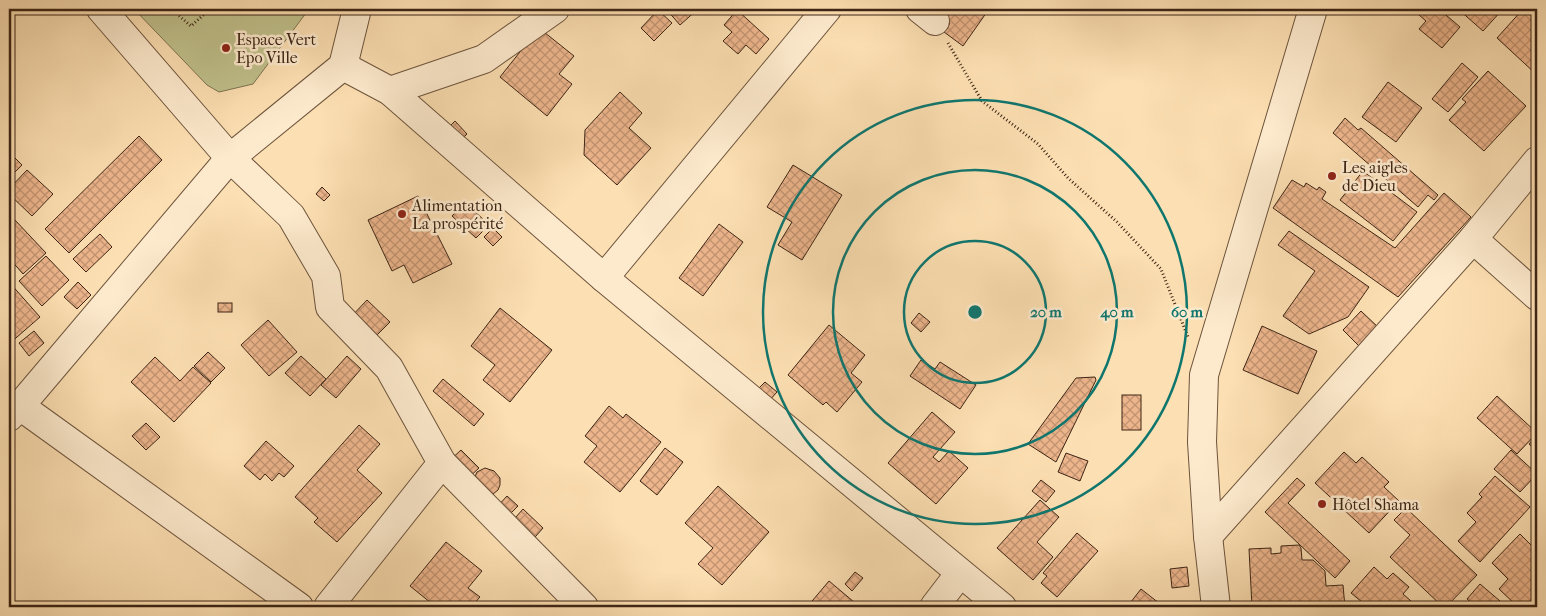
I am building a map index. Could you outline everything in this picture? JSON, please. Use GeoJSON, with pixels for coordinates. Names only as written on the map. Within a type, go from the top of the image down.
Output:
{"type":"FeatureCollection","features":[{"type":"Feature","properties":{"kind":"street"},"geometry":{"type":"LineString","coordinates":[[101,9],[230,158],[291,216],[326,276],[330,307],[389,368],[442,463],[584,607]]}},
{"type":"Feature","properties":{"kind":"street"},"geometry":{"type":"LineString","coordinates":[[299,607],[14,411],[230,158],[343,66],[356,9]]}},
{"type":"Feature","properties":{"kind":"street"},"geometry":{"type":"LineString","coordinates":[[390,91],[484,59],[555,9]]}},
{"type":"Feature","properties":{"kind":"street"},"geometry":{"type":"LineString","coordinates":[[604,278],[827,9]]}},
{"type":"Feature","properties":{"kind":"street"},"geometry":{"type":"LineString","coordinates":[[1216,607],[1208,536],[1202,442],[1204,374],[1314,9]]}},
{"type":"Feature","properties":{"kind":"street"},"geometry":{"type":"LineString","coordinates":[[343,66],[390,91],[604,278],[1002,607]]}},
{"type":"Feature","properties":{"kind":"street"},"geometry":{"type":"LineString","coordinates":[[1208,536],[1473,238],[1537,161]]}},
{"type":"Feature","properties":{"kind":"street"},"geometry":{"type":"LineString","coordinates":[[1473,238],[1537,296]]}},
{"type":"Feature","properties":{"kind":"street"},"geometry":{"type":"LineString","coordinates":[[328,607],[442,463]]}},
{"type":"Feature","properties":{"kind":"street"},"geometry":{"type":"LineString","coordinates":[[934,607],[960,573]]}},
{"type":"Feature","properties":{"kind":"path"},"geometry":{"type":"LineString","coordinates":[[171,9],[191,26],[210,9]]}},
{"type":"Feature","properties":{"kind":"path"},"geometry":{"type":"LineString","coordinates":[[928,15],[982,101],[1038,144],[1068,178],[1116,222],[1161,269],[1190,339]]}},
{"type":"Feature","properties":{"kind":"green space","name":"Espace Vert Epo Ville"},"geometry":{"type":"Polygon","coordinates":[[[134,9],[309,9],[253,84],[219,92],[207,85],[134,9]]]}},
{"type":"Feature","properties":{"kind":"building"},"geometry":{"type":"Polygon","coordinates":[[[666,9],[698,9],[680,25],[666,9]]]}},
{"type":"Feature","properties":{"kind":"building"},"geometry":{"type":"Polygon","coordinates":[[[935,9],[989,9],[963,46],[944,32],[950,23],[933,11],[935,9]]]}},
{"type":"Feature","properties":{"kind":"building"},"geometry":{"type":"Polygon","coordinates":[[[1412,9],[1439,9],[1460,27],[1442,48],[1419,29],[1426,21],[1412,9]]]}},
{"type":"Feature","properties":{"kind":"building"},"geometry":{"type":"Polygon","coordinates":[[[1458,9],[1503,9],[1483,31],[1458,9]]]}},
{"type":"Feature","properties":{"kind":"building"},"geometry":{"type":"Polygon","coordinates":[[[1523,9],[1537,10],[1537,75],[1497,38],[1523,9]]]}},
{"type":"Feature","properties":{"kind":"building"},"geometry":{"type":"Polygon","coordinates":[[[658,10],[672,23],[654,41],[641,28],[658,10]]]}},
{"type":"Feature","properties":{"kind":"building"},"geometry":{"type":"Polygon","coordinates":[[[737,10],[769,39],[756,54],[746,45],[738,54],[723,41],[732,32],[724,25],[737,10]]]}},
{"type":"Feature","properties":{"kind":"building"},"geometry":{"type":"Polygon","coordinates":[[[539,28],[574,56],[559,74],[572,84],[547,116],[500,77],[539,28]]]}},
{"type":"Feature","properties":{"kind":"building"},"geometry":{"type":"Polygon","coordinates":[[[1462,63],[1478,77],[1448,112],[1432,99],[1462,63]]]}},
{"type":"Feature","properties":{"kind":"building"},"geometry":{"type":"Polygon","coordinates":[[[1488,71],[1526,106],[1484,151],[1449,120],[1466,102],[1462,99],[1488,71]]]}},
{"type":"Feature","properties":{"kind":"building"},"geometry":{"type":"Polygon","coordinates":[[[1388,82],[1422,108],[1396,142],[1362,117],[1388,82]]]}},
{"type":"Feature","properties":{"kind":"building"},"geometry":{"type":"Polygon","coordinates":[[[620,92],[642,113],[629,128],[651,148],[617,185],[584,155],[585,130],[620,92]]]}},
{"type":"Feature","properties":{"kind":"building"},"geometry":{"type":"Polygon","coordinates":[[[1345,118],[1358,130],[1361,128],[1438,195],[1434,200],[1428,195],[1418,207],[1333,133],[1345,118]]]}},
{"type":"Feature","properties":{"kind":"building"},"geometry":{"type":"Polygon","coordinates":[[[455,121],[467,134],[457,144],[445,131],[455,121]]]}},
{"type":"Feature","properties":{"kind":"building"},"geometry":{"type":"Polygon","coordinates":[[[139,136],[162,160],[69,253],[45,229],[139,136]]]}},
{"type":"Feature","properties":{"kind":"building"},"geometry":{"type":"Polygon","coordinates":[[[9,152],[22,165],[9,178],[9,152]]]}},
{"type":"Feature","properties":{"kind":"building"},"geometry":{"type":"Polygon","coordinates":[[[793,165],[842,195],[802,260],[778,245],[792,222],[767,207],[793,165]]]}},
{"type":"Feature","properties":{"kind":"building"},"geometry":{"type":"Polygon","coordinates":[[[27,170],[53,194],[32,216],[9,194],[9,189],[27,170]]]}},
{"type":"Feature","properties":{"kind":"building"},"geometry":{"type":"Polygon","coordinates":[[[1363,171],[1417,212],[1393,241],[1340,200],[1363,171]]]}},
{"type":"Feature","properties":{"kind":"building"},"geometry":{"type":"Polygon","coordinates":[[[1292,180],[1304,187],[1306,183],[1317,190],[1319,187],[1326,192],[1322,199],[1395,248],[1444,193],[1471,217],[1398,297],[1273,208],[1292,180]]]}},
{"type":"Feature","properties":{"kind":"building"},"geometry":{"type":"Polygon","coordinates":[[[322,187],[330,195],[324,201],[316,194],[322,187]]]}},
{"type":"Feature","properties":{"kind":"building"},"geometry":{"type":"Polygon","coordinates":[[[418,196],[452,264],[413,283],[404,265],[392,271],[368,220],[418,196]]]}},
{"type":"Feature","properties":{"kind":"building"},"geometry":{"type":"Polygon","coordinates":[[[465,202],[489,225],[476,238],[452,216],[465,202]]]}},
{"type":"Feature","properties":{"kind":"building"},"geometry":{"type":"Polygon","coordinates":[[[14,219],[46,253],[23,274],[9,258],[9,223],[14,219]]]}},
{"type":"Feature","properties":{"kind":"building"},"geometry":{"type":"Polygon","coordinates":[[[719,224],[743,242],[703,296],[679,278],[719,224]]]}},
{"type":"Feature","properties":{"kind":"building"},"geometry":{"type":"Polygon","coordinates":[[[493,228],[502,237],[493,246],[484,237],[493,228]]]}},
{"type":"Feature","properties":{"kind":"building"},"geometry":{"type":"Polygon","coordinates":[[[1289,231],[1369,287],[1348,317],[1309,334],[1283,316],[1315,271],[1278,245],[1289,231]]]}},
{"type":"Feature","properties":{"kind":"building"},"geometry":{"type":"Polygon","coordinates":[[[100,234],[112,247],[86,272],[73,259],[100,234]]]}},
{"type":"Feature","properties":{"kind":"building"},"geometry":{"type":"Polygon","coordinates":[[[46,256],[69,280],[42,306],[19,281],[46,256]]]}},
{"type":"Feature","properties":{"kind":"building"},"geometry":{"type":"Polygon","coordinates":[[[9,282],[40,317],[9,344],[9,282]]]}},
{"type":"Feature","properties":{"kind":"building"},"geometry":{"type":"Polygon","coordinates":[[[78,282],[91,295],[77,309],[64,297],[78,282]]]}},
{"type":"Feature","properties":{"kind":"building"},"geometry":{"type":"Polygon","coordinates":[[[367,300],[390,322],[377,335],[369,327],[363,332],[349,319],[367,300]]]}},
{"type":"Feature","properties":{"kind":"building"},"geometry":{"type":"Polygon","coordinates":[[[218,303],[232,303],[232,312],[218,312],[218,303]]]}},
{"type":"Feature","properties":{"kind":"building"},"geometry":{"type":"Polygon","coordinates":[[[500,308],[552,350],[510,402],[483,380],[495,365],[471,346],[500,308]]]}},
{"type":"Feature","properties":{"kind":"building"},"geometry":{"type":"Polygon","coordinates":[[[1361,311],[1380,329],[1361,348],[1343,330],[1361,311]]]}},
{"type":"Feature","properties":{"kind":"building"},"geometry":{"type":"Polygon","coordinates":[[[919,313],[930,322],[921,332],[911,323],[919,313]]]}},
{"type":"Feature","properties":{"kind":"building"},"geometry":{"type":"Polygon","coordinates":[[[268,320],[297,352],[269,376],[241,345],[268,320]]]}},
{"type":"Feature","properties":{"kind":"building"},"geometry":{"type":"Polygon","coordinates":[[[829,325],[865,355],[851,373],[862,382],[837,412],[826,402],[823,405],[788,375],[829,325]]]}},
{"type":"Feature","properties":{"kind":"building"},"geometry":{"type":"Polygon","coordinates":[[[1262,326],[1317,351],[1298,394],[1243,370],[1262,326]]]}},
{"type":"Feature","properties":{"kind":"building"},"geometry":{"type":"Polygon","coordinates":[[[34,331],[44,343],[29,356],[19,343],[34,331]]]}},
{"type":"Feature","properties":{"kind":"building"},"geometry":{"type":"Polygon","coordinates":[[[208,352],[225,368],[211,382],[194,366],[208,352]]]}},
{"type":"Feature","properties":{"kind":"building"},"geometry":{"type":"Polygon","coordinates":[[[301,356],[326,379],[310,396],[285,373],[301,356]]]}},
{"type":"Feature","properties":{"kind":"building"},"geometry":{"type":"Polygon","coordinates":[[[347,356],[361,369],[336,398],[321,385],[347,356]]]}},
{"type":"Feature","properties":{"kind":"building"},"geometry":{"type":"Polygon","coordinates":[[[155,357],[180,381],[193,367],[211,383],[174,422],[131,382],[155,357]]]}},
{"type":"Feature","properties":{"kind":"building"},"geometry":{"type":"Polygon","coordinates":[[[921,360],[935,369],[940,362],[976,385],[960,409],[910,376],[921,360]]]}},
{"type":"Feature","properties":{"kind":"building"},"geometry":{"type":"Polygon","coordinates":[[[1095,377],[1096,380],[1056,462],[1028,444],[1076,378],[1095,377]]]}},
{"type":"Feature","properties":{"kind":"building"},"geometry":{"type":"Polygon","coordinates":[[[443,379],[484,414],[474,426],[433,391],[443,379]]]}},
{"type":"Feature","properties":{"kind":"building"},"geometry":{"type":"Polygon","coordinates":[[[765,382],[777,392],[768,402],[756,391],[765,382]]]}},
{"type":"Feature","properties":{"kind":"building"},"geometry":{"type":"Polygon","coordinates":[[[1122,395],[1141,395],[1141,430],[1122,430],[1122,395]]]}},
{"type":"Feature","properties":{"kind":"building"},"geometry":{"type":"Polygon","coordinates":[[[1497,396],[1537,433],[1517,454],[1477,418],[1497,396]]]}},
{"type":"Feature","properties":{"kind":"building"},"geometry":{"type":"Polygon","coordinates":[[[609,406],[623,418],[626,414],[661,442],[620,492],[584,462],[597,446],[585,436],[609,406]]]}},
{"type":"Feature","properties":{"kind":"building"},"geometry":{"type":"Polygon","coordinates":[[[932,412],[955,432],[933,457],[939,462],[949,451],[968,468],[936,504],[888,463],[932,412]]]}},
{"type":"Feature","properties":{"kind":"building"},"geometry":{"type":"Polygon","coordinates":[[[146,423],[160,437],[146,450],[132,436],[146,423]]]}},
{"type":"Feature","properties":{"kind":"building"},"geometry":{"type":"Polygon","coordinates":[[[359,425],[380,444],[357,470],[382,493],[337,542],[314,522],[318,518],[295,497],[359,425]]]}},
{"type":"Feature","properties":{"kind":"building"},"geometry":{"type":"Polygon","coordinates":[[[1537,435],[1537,451],[1529,444],[1537,435]]]}},
{"type":"Feature","properties":{"kind":"building"},"geometry":{"type":"Polygon","coordinates":[[[266,441],[294,466],[284,477],[279,473],[272,481],[265,474],[260,480],[244,466],[266,441]]]}},
{"type":"Feature","properties":{"kind":"building"},"geometry":{"type":"Polygon","coordinates":[[[665,448],[683,462],[657,495],[640,481],[665,448]]]}},
{"type":"Feature","properties":{"kind":"building"},"geometry":{"type":"Polygon","coordinates":[[[461,450],[479,468],[465,481],[447,463],[461,450]]]}},
{"type":"Feature","properties":{"kind":"building"},"geometry":{"type":"Polygon","coordinates":[[[1511,450],[1537,474],[1520,492],[1494,469],[1511,450]]]}},
{"type":"Feature","properties":{"kind":"building"},"geometry":{"type":"Polygon","coordinates":[[[1344,452],[1356,463],[1362,457],[1389,482],[1384,487],[1399,501],[1369,533],[1315,483],[1344,452]]]}},
{"type":"Feature","properties":{"kind":"building"},"geometry":{"type":"Polygon","coordinates":[[[1066,453],[1088,461],[1080,481],[1058,472],[1066,453]]]}},
{"type":"Feature","properties":{"kind":"building"},"geometry":{"type":"Polygon","coordinates":[[[485,468],[494,471],[500,478],[498,490],[488,496],[473,481],[477,472],[485,468]]]}},
{"type":"Feature","properties":{"kind":"building"},"geometry":{"type":"Polygon","coordinates":[[[1495,476],[1530,507],[1480,562],[1458,541],[1476,522],[1467,513],[1482,497],[1479,494],[1495,476]]]}},
{"type":"Feature","properties":{"kind":"building"},"geometry":{"type":"Polygon","coordinates":[[[1297,478],[1305,485],[1288,503],[1350,561],[1335,578],[1265,512],[1297,478]]]}},
{"type":"Feature","properties":{"kind":"building"},"geometry":{"type":"Polygon","coordinates":[[[1041,480],[1055,491],[1046,502],[1032,491],[1041,480]]]}},
{"type":"Feature","properties":{"kind":"building"},"geometry":{"type":"Polygon","coordinates":[[[718,486],[769,532],[722,585],[698,564],[713,548],[685,523],[718,486]]]}},
{"type":"Feature","properties":{"kind":"building"},"geometry":{"type":"Polygon","coordinates":[[[507,496],[518,506],[506,518],[496,508],[507,496]]]}},
{"type":"Feature","properties":{"kind":"building"},"geometry":{"type":"Polygon","coordinates":[[[1040,500],[1059,517],[1037,542],[1053,557],[1033,580],[997,548],[1040,500]]]}},
{"type":"Feature","properties":{"kind":"building"},"geometry":{"type":"Polygon","coordinates":[[[1406,508],[1477,575],[1446,607],[1443,607],[1390,557],[1410,535],[1394,520],[1406,508]]]}},
{"type":"Feature","properties":{"kind":"building"},"geometry":{"type":"Polygon","coordinates":[[[523,509],[543,528],[529,544],[509,525],[523,509]]]}},
{"type":"Feature","properties":{"kind":"building"},"geometry":{"type":"Polygon","coordinates":[[[1077,533],[1098,551],[1057,597],[1041,583],[1047,576],[1043,573],[1077,533]]]}},
{"type":"Feature","properties":{"kind":"building"},"geometry":{"type":"Polygon","coordinates":[[[1520,534],[1537,551],[1537,595],[1526,607],[1518,607],[1499,589],[1508,579],[1492,563],[1520,534]]]}},
{"type":"Feature","properties":{"kind":"building"},"geometry":{"type":"Polygon","coordinates":[[[446,542],[482,571],[468,588],[480,597],[471,607],[436,607],[410,586],[446,542]]]}},
{"type":"Feature","properties":{"kind":"building"},"geometry":{"type":"Polygon","coordinates":[[[1299,545],[1302,560],[1313,560],[1325,571],[1326,586],[1343,585],[1345,607],[1252,607],[1249,549],[1271,548],[1271,554],[1281,553],[1281,546],[1299,545]]]}},
{"type":"Feature","properties":{"kind":"building"},"geometry":{"type":"Polygon","coordinates":[[[1187,567],[1189,586],[1172,588],[1170,569],[1187,567]]]}},
{"type":"Feature","properties":{"kind":"building"},"geometry":{"type":"Polygon","coordinates":[[[1374,567],[1387,579],[1393,573],[1409,587],[1403,594],[1411,601],[1405,607],[1368,607],[1351,593],[1374,567]]]}},
{"type":"Feature","properties":{"kind":"building"},"geometry":{"type":"Polygon","coordinates":[[[855,572],[863,578],[852,591],[845,584],[855,572]]]}},
{"type":"Feature","properties":{"kind":"building"},"geometry":{"type":"Polygon","coordinates":[[[829,581],[860,607],[807,607],[829,581]]]}},
{"type":"Feature","properties":{"kind":"building"},"geometry":{"type":"Polygon","coordinates":[[[1480,584],[1500,601],[1495,607],[1476,607],[1467,599],[1480,584]]]}},
{"type":"Feature","properties":{"kind":"building"},"geometry":{"type":"Polygon","coordinates":[[[1141,589],[1164,607],[1127,607],[1141,589]]]}},
{"type":"Feature","properties":{"kind":"place","name":"Espace Vert Epo Ville"},"geometry":{"type":"Point","coordinates":[226,48]}},
{"type":"Feature","properties":{"kind":"place","name":"Les aigles de Dieu"},"geometry":{"type":"Point","coordinates":[1332,176]}},
{"type":"Feature","properties":{"kind":"place","name":"Alimentation La prospérité"},"geometry":{"type":"Point","coordinates":[402,214]}},
{"type":"Feature","properties":{"kind":"place","name":"Hôtel Shama"},"geometry":{"type":"Point","coordinates":[1322,504]}}]}
